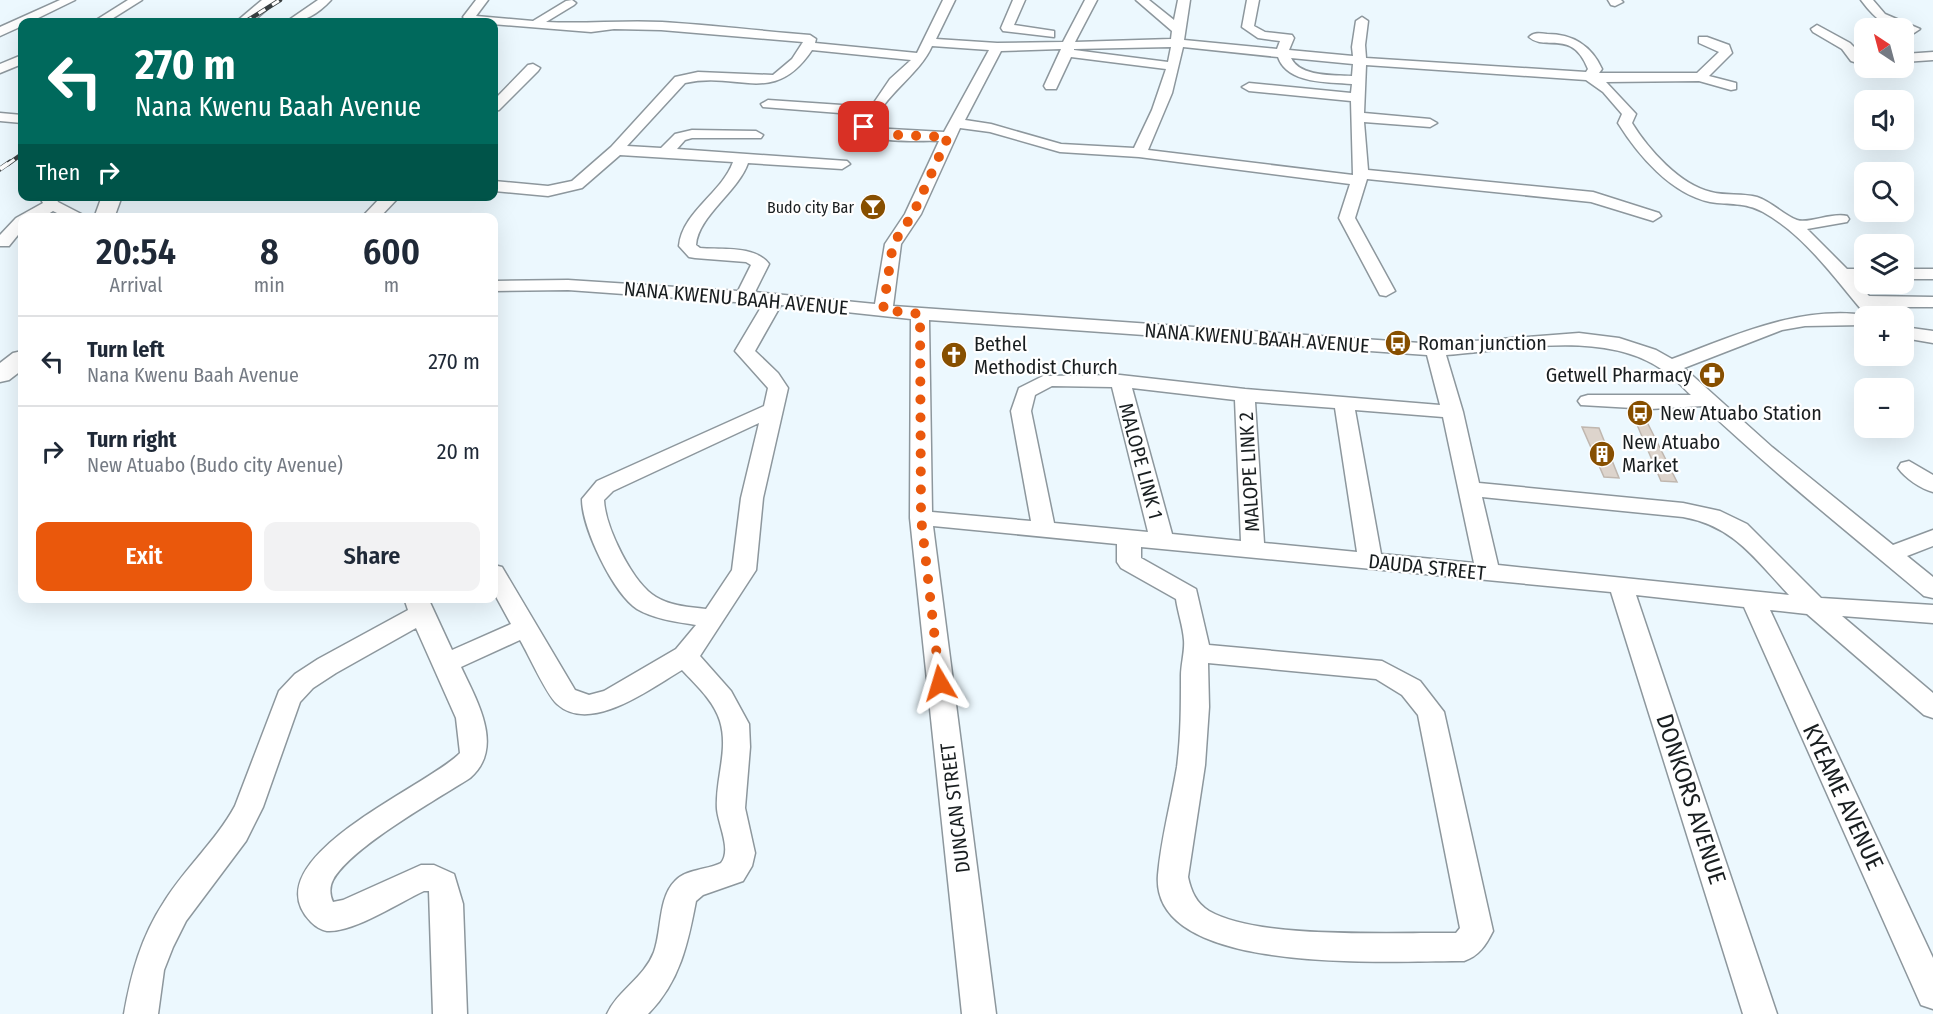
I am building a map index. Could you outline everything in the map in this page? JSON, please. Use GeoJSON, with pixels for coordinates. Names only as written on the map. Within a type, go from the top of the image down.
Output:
{"type":"FeatureCollection","features":[{"type":"Feature","properties":{"kind":"main road"},"geometry":{"type":"LineString","coordinates":[[248,18],[270,0]]}},
{"type":"Feature","properties":{"kind":"main road"},"geometry":{"type":"LineString","coordinates":[[0,375],[18,361]]}},
{"type":"Feature","properties":{"kind":"street"},"geometry":{"type":"LineString","coordinates":[[30,18],[69,0]]}},
{"type":"Feature","properties":{"kind":"street"},"geometry":{"type":"LineString","coordinates":[[106,18],[136,0]]}},
{"type":"Feature","properties":{"kind":"street"},"geometry":{"type":"LineString","coordinates":[[300,18],[325,0]]}},
{"type":"Feature","properties":{"kind":"street"},"geometry":{"type":"LineString","coordinates":[[470,18],[469,16],[483,0]]}},
{"type":"Feature","properties":{"kind":"street"},"geometry":{"type":"LineString","coordinates":[[949,0],[921,57],[896,82],[874,111],[864,127],[867,131],[991,128],[1060,148],[1139,153],[1360,177],[1593,197],[1653,216]]}},
{"type":"Feature","properties":{"kind":"street"},"geometry":{"type":"LineString","coordinates":[[1019,0],[1007,28],[1068,44],[1171,66]]}},
{"type":"Feature","properties":{"kind":"street"},"geometry":{"type":"LineString","coordinates":[[1051,86],[1068,44],[1091,0]]}},
{"type":"Feature","properties":{"kind":"street"},"geometry":{"type":"LineString","coordinates":[[1142,0],[1178,30]]}},
{"type":"Feature","properties":{"kind":"street"},"geometry":{"type":"LineString","coordinates":[[1139,153],[1157,119],[1178,44],[1178,30],[1184,0]]}},
{"type":"Feature","properties":{"kind":"street"},"geometry":{"type":"LineString","coordinates":[[1253,0],[1248,27],[1262,35],[1293,39],[1282,51]]}},
{"type":"Feature","properties":{"kind":"street"},"geometry":{"type":"LineString","coordinates":[[1867,0],[1883,18]]}},
{"type":"Feature","properties":{"kind":"street"},"geometry":{"type":"LineString","coordinates":[[540,25],[539,21],[570,3]]}},
{"type":"Feature","properties":{"kind":"street"},"geometry":{"type":"LineString","coordinates":[[498,21],[591,28],[614,25],[660,26],[810,39],[809,46],[782,76],[775,79],[698,76],[680,80],[616,150],[577,185],[548,191],[498,186]]}},
{"type":"Feature","properties":{"kind":"street"},"geometry":{"type":"LineString","coordinates":[[1362,21],[1353,46],[1360,61],[1356,117],[1360,177],[1347,218],[1369,255],[1377,277],[1386,291]]}},
{"type":"Feature","properties":{"kind":"street"},"geometry":{"type":"LineString","coordinates":[[0,32],[18,24]]}},
{"type":"Feature","properties":{"kind":"street"},"geometry":{"type":"LineString","coordinates":[[1817,29],[1846,45],[1854,55]]}},
{"type":"Feature","properties":{"kind":"street"},"geometry":{"type":"LineString","coordinates":[[1535,37],[1558,37],[1574,41],[1593,64],[1595,69],[1590,76]]}},
{"type":"Feature","properties":{"kind":"street"},"geometry":{"type":"LineString","coordinates":[[1700,77],[1726,53],[1725,48],[1720,44],[1703,40]]}},
{"type":"Feature","properties":{"kind":"street"},"geometry":{"type":"LineString","coordinates":[[928,42],[997,47],[1068,44],[1178,44],[1282,51],[1360,61],[1590,76],[1700,77],[1731,86]]}},
{"type":"Feature","properties":{"kind":"street"},"geometry":{"type":"LineString","coordinates":[[809,46],[921,57]]}},
{"type":"Feature","properties":{"kind":"street"},"geometry":{"type":"LineString","coordinates":[[883,310],[893,244],[913,214],[951,130],[997,47]]}},
{"type":"Feature","properties":{"kind":"street"},"geometry":{"type":"LineString","coordinates":[[1282,51],[1288,65],[1300,73],[1359,81]]}},
{"type":"Feature","properties":{"kind":"street"},"geometry":{"type":"LineString","coordinates":[[1914,58],[1933,57]]}},
{"type":"Feature","properties":{"kind":"street"},"geometry":{"type":"LineString","coordinates":[[0,69],[18,61]]}},
{"type":"Feature","properties":{"kind":"street"},"geometry":{"type":"LineString","coordinates":[[498,103],[533,68]]}},
{"type":"Feature","properties":{"kind":"street"},"geometry":{"type":"LineString","coordinates":[[1590,76],[1608,89],[1625,108],[1629,114],[1625,123],[1628,129],[1658,162],[1690,190],[1709,197],[1754,201],[1794,226],[1843,275],[1869,306]]}},
{"type":"Feature","properties":{"kind":"street"},"geometry":{"type":"LineString","coordinates":[[1249,87],[1358,99]]}},
{"type":"Feature","properties":{"kind":"street"},"geometry":{"type":"LineString","coordinates":[[768,104],[874,111]]}},
{"type":"Feature","properties":{"kind":"street"},"geometry":{"type":"LineString","coordinates":[[0,117],[18,119]]}},
{"type":"Feature","properties":{"kind":"street"},"geometry":{"type":"LineString","coordinates":[[1356,117],[1430,123]]}},
{"type":"Feature","properties":{"kind":"street"},"geometry":{"type":"LineString","coordinates":[[665,153],[676,140],[684,135],[756,135]]}},
{"type":"Feature","properties":{"kind":"street"},"geometry":{"type":"LineString","coordinates":[[616,150],[842,164]]}},
{"type":"Feature","properties":{"kind":"street"},"geometry":{"type":"LineString","coordinates":[[742,158],[736,175],[693,227],[688,236],[687,246],[695,253],[751,257],[758,260],[760,264],[744,297]]}},
{"type":"Feature","properties":{"kind":"street"},"geometry":{"type":"LineString","coordinates":[[36,213],[50,201],[72,213]]}},
{"type":"Feature","properties":{"kind":"street"},"geometry":{"type":"LineString","coordinates":[[374,213],[387,201]]}},
{"type":"Feature","properties":{"kind":"street"},"geometry":{"type":"LineString","coordinates":[[1794,226],[1841,219]]}},
{"type":"Feature","properties":{"kind":"street"},"geometry":{"type":"LineString","coordinates":[[2,242],[18,225]]}},
{"type":"Feature","properties":{"kind":"street"},"geometry":{"type":"LineString","coordinates":[[2,242],[18,245]]}},
{"type":"Feature","properties":{"kind":"street"},"geometry":{"type":"LineString","coordinates":[[1843,275],[1854,274]]}},
{"type":"Feature","properties":{"kind":"street"},"geometry":{"type":"LineString","coordinates":[[1914,274],[1933,274]]}},
{"type":"Feature","properties":{"kind":"street","name":"NANA KWENU BAAH AVENUE"},"geometry":{"type":"LineString","coordinates":[[498,286],[568,285],[775,299],[920,314],[1435,350],[1596,340],[1632,348],[1671,366],[1764,452],[1933,590]]}},
{"type":"Feature","properties":{"kind":"street"},"geometry":{"type":"LineString","coordinates":[[498,580],[566,697],[577,703],[589,705],[612,699],[655,676],[685,656],[698,641],[710,618],[744,570],[752,498],[778,388],[774,379],[753,362],[746,351],[775,299]]}},
{"type":"Feature","properties":{"kind":"street"},"geometry":{"type":"LineString","coordinates":[[1865,301],[1933,302]]}},
{"type":"Feature","properties":{"kind":"street","name":"DUNCAN STREET"},"geometry":{"type":"LineString","coordinates":[[920,314],[921,518],[979,1014]]}},
{"type":"Feature","properties":{"kind":"street"},"geometry":{"type":"LineString","coordinates":[[1671,366],[1777,326],[1805,320],[1854,320]]}},
{"type":"Feature","properties":{"kind":"street"},"geometry":{"type":"LineString","coordinates":[[1914,335],[1933,338]]}},
{"type":"Feature","properties":{"kind":"street"},"geometry":{"type":"LineString","coordinates":[[1435,350],[1453,412],[1467,489],[1488,573]]}},
{"type":"Feature","properties":{"kind":"street"},"geometry":{"type":"LineString","coordinates":[[1044,531],[1021,411],[1026,392],[1050,380],[1120,381],[1245,395],[1453,412]]}},
{"type":"Feature","properties":{"kind":"street","name":"MALOPE LINK 1"},"geometry":{"type":"LineString","coordinates":[[1120,381],[1162,542]]}},
{"type":"Feature","properties":{"kind":"street","name":"MALOPE LINK 2"},"geometry":{"type":"LineString","coordinates":[[1245,395],[1253,550]]}},
{"type":"Feature","properties":{"kind":"street"},"geometry":{"type":"LineString","coordinates":[[1588,400],[1659,403],[1708,400]]}},
{"type":"Feature","properties":{"kind":"street"},"geometry":{"type":"LineString","coordinates":[[1344,403],[1370,561]]}},
{"type":"Feature","properties":{"kind":"street"},"geometry":{"type":"LineString","coordinates":[[710,618],[670,612],[638,598],[627,587],[592,513],[593,499],[605,486],[771,411]]}},
{"type":"Feature","properties":{"kind":"street"},"geometry":{"type":"LineString","coordinates":[[1909,468],[1933,484]]}},
{"type":"Feature","properties":{"kind":"street"},"geometry":{"type":"LineString","coordinates":[[1467,489],[1683,510],[1709,515],[1739,529],[1814,606],[1933,708]]}},
{"type":"Feature","properties":{"kind":"street","name":"DAUDA STREET"},"geometry":{"type":"LineString","coordinates":[[921,518],[1621,585],[1814,606],[1933,614]]}},
{"type":"Feature","properties":{"kind":"street"},"geometry":{"type":"LineString","coordinates":[[1888,555],[1933,538]]}},
{"type":"Feature","properties":{"kind":"street"},"geometry":{"type":"LineString","coordinates":[[1129,539],[1129,562],[1187,595],[1193,616],[1196,707],[1191,765],[1173,877],[1178,901],[1197,920],[1222,930],[1288,944],[1464,947],[1477,931],[1431,712],[1411,688],[1382,670],[1196,653]]}},
{"type":"Feature","properties":{"kind":"street","name":"DONKORS AVENUE"},"geometry":{"type":"LineString","coordinates":[[1621,585],[1760,1014]]}},
{"type":"Feature","properties":{"kind":"street","name":"KYEAME AVENUE"},"geometry":{"type":"LineString","coordinates":[[1753,600],[1933,994]]}},
{"type":"Feature","properties":{"kind":"street"},"geometry":{"type":"LineString","coordinates":[[141,1014],[148,970],[158,944],[175,911],[236,832],[249,807],[288,698],[304,681],[418,606],[446,663],[469,720],[474,751],[471,761],[363,834],[319,873],[314,887],[316,906],[327,917],[347,914],[421,878],[435,878],[443,883],[447,904],[450,1014]]}},
{"type":"Feature","properties":{"kind":"street"},"geometry":{"type":"LineString","coordinates":[[446,663],[525,628]]}},
{"type":"Feature","properties":{"kind":"street"},"geometry":{"type":"LineString","coordinates":[[624,1014],[653,989],[665,964],[677,926],[682,895],[689,887],[732,872],[738,865],[740,852],[731,807],[736,728],[724,703],[685,656]]}},
{"type":"Feature","properties":{"kind":"building"},"geometry":{"type":"Polygon","coordinates":[[[1644,416],[1677,482],[1661,481],[1635,420],[1644,416]]]}},
{"type":"Feature","properties":{"kind":"building"},"geometry":{"type":"Polygon","coordinates":[[[1582,427],[1599,428],[1619,478],[1604,477],[1582,427]]]}},
{"type":"Feature","properties":{"kind":"railway"},"geometry":{"type":"LineString","coordinates":[[251,18],[280,0]]}},
{"type":"Feature","properties":{"kind":"railway"},"geometry":{"type":"LineString","coordinates":[[8,164],[18,157]]}},
{"type":"Feature","properties":{"kind":"railway"},"geometry":{"type":"LineString","coordinates":[[0,169],[10,162]]}},
{"type":"Feature","properties":{"kind":"place","name":"Budo city Bar"},"geometry":{"type":"Point","coordinates":[873,207]}},
{"type":"Feature","properties":{"kind":"place","name":"Roman junction"},"geometry":{"type":"Point","coordinates":[1398,343]}},
{"type":"Feature","properties":{"kind":"place","name":"Bethel Methodist Church"},"geometry":{"type":"Point","coordinates":[954,355]}},
{"type":"Feature","properties":{"kind":"place","name":"Getwell Pharmacy"},"geometry":{"type":"Point","coordinates":[1712,375]}},
{"type":"Feature","properties":{"kind":"place","name":"New Atuabo Station"},"geometry":{"type":"Point","coordinates":[1640,413]}},
{"type":"Feature","properties":{"kind":"place","name":"New Atuabo Market"},"geometry":{"type":"Point","coordinates":[1602,454]}},
{"type":"Feature","properties":{"kind":"route"},"geometry":{"type":"LineString","coordinates":[[864,127],[867,131],[876,134],[948,137],[913,214],[893,244],[883,310],[920,314],[921,518],[940,683]]}}]}
